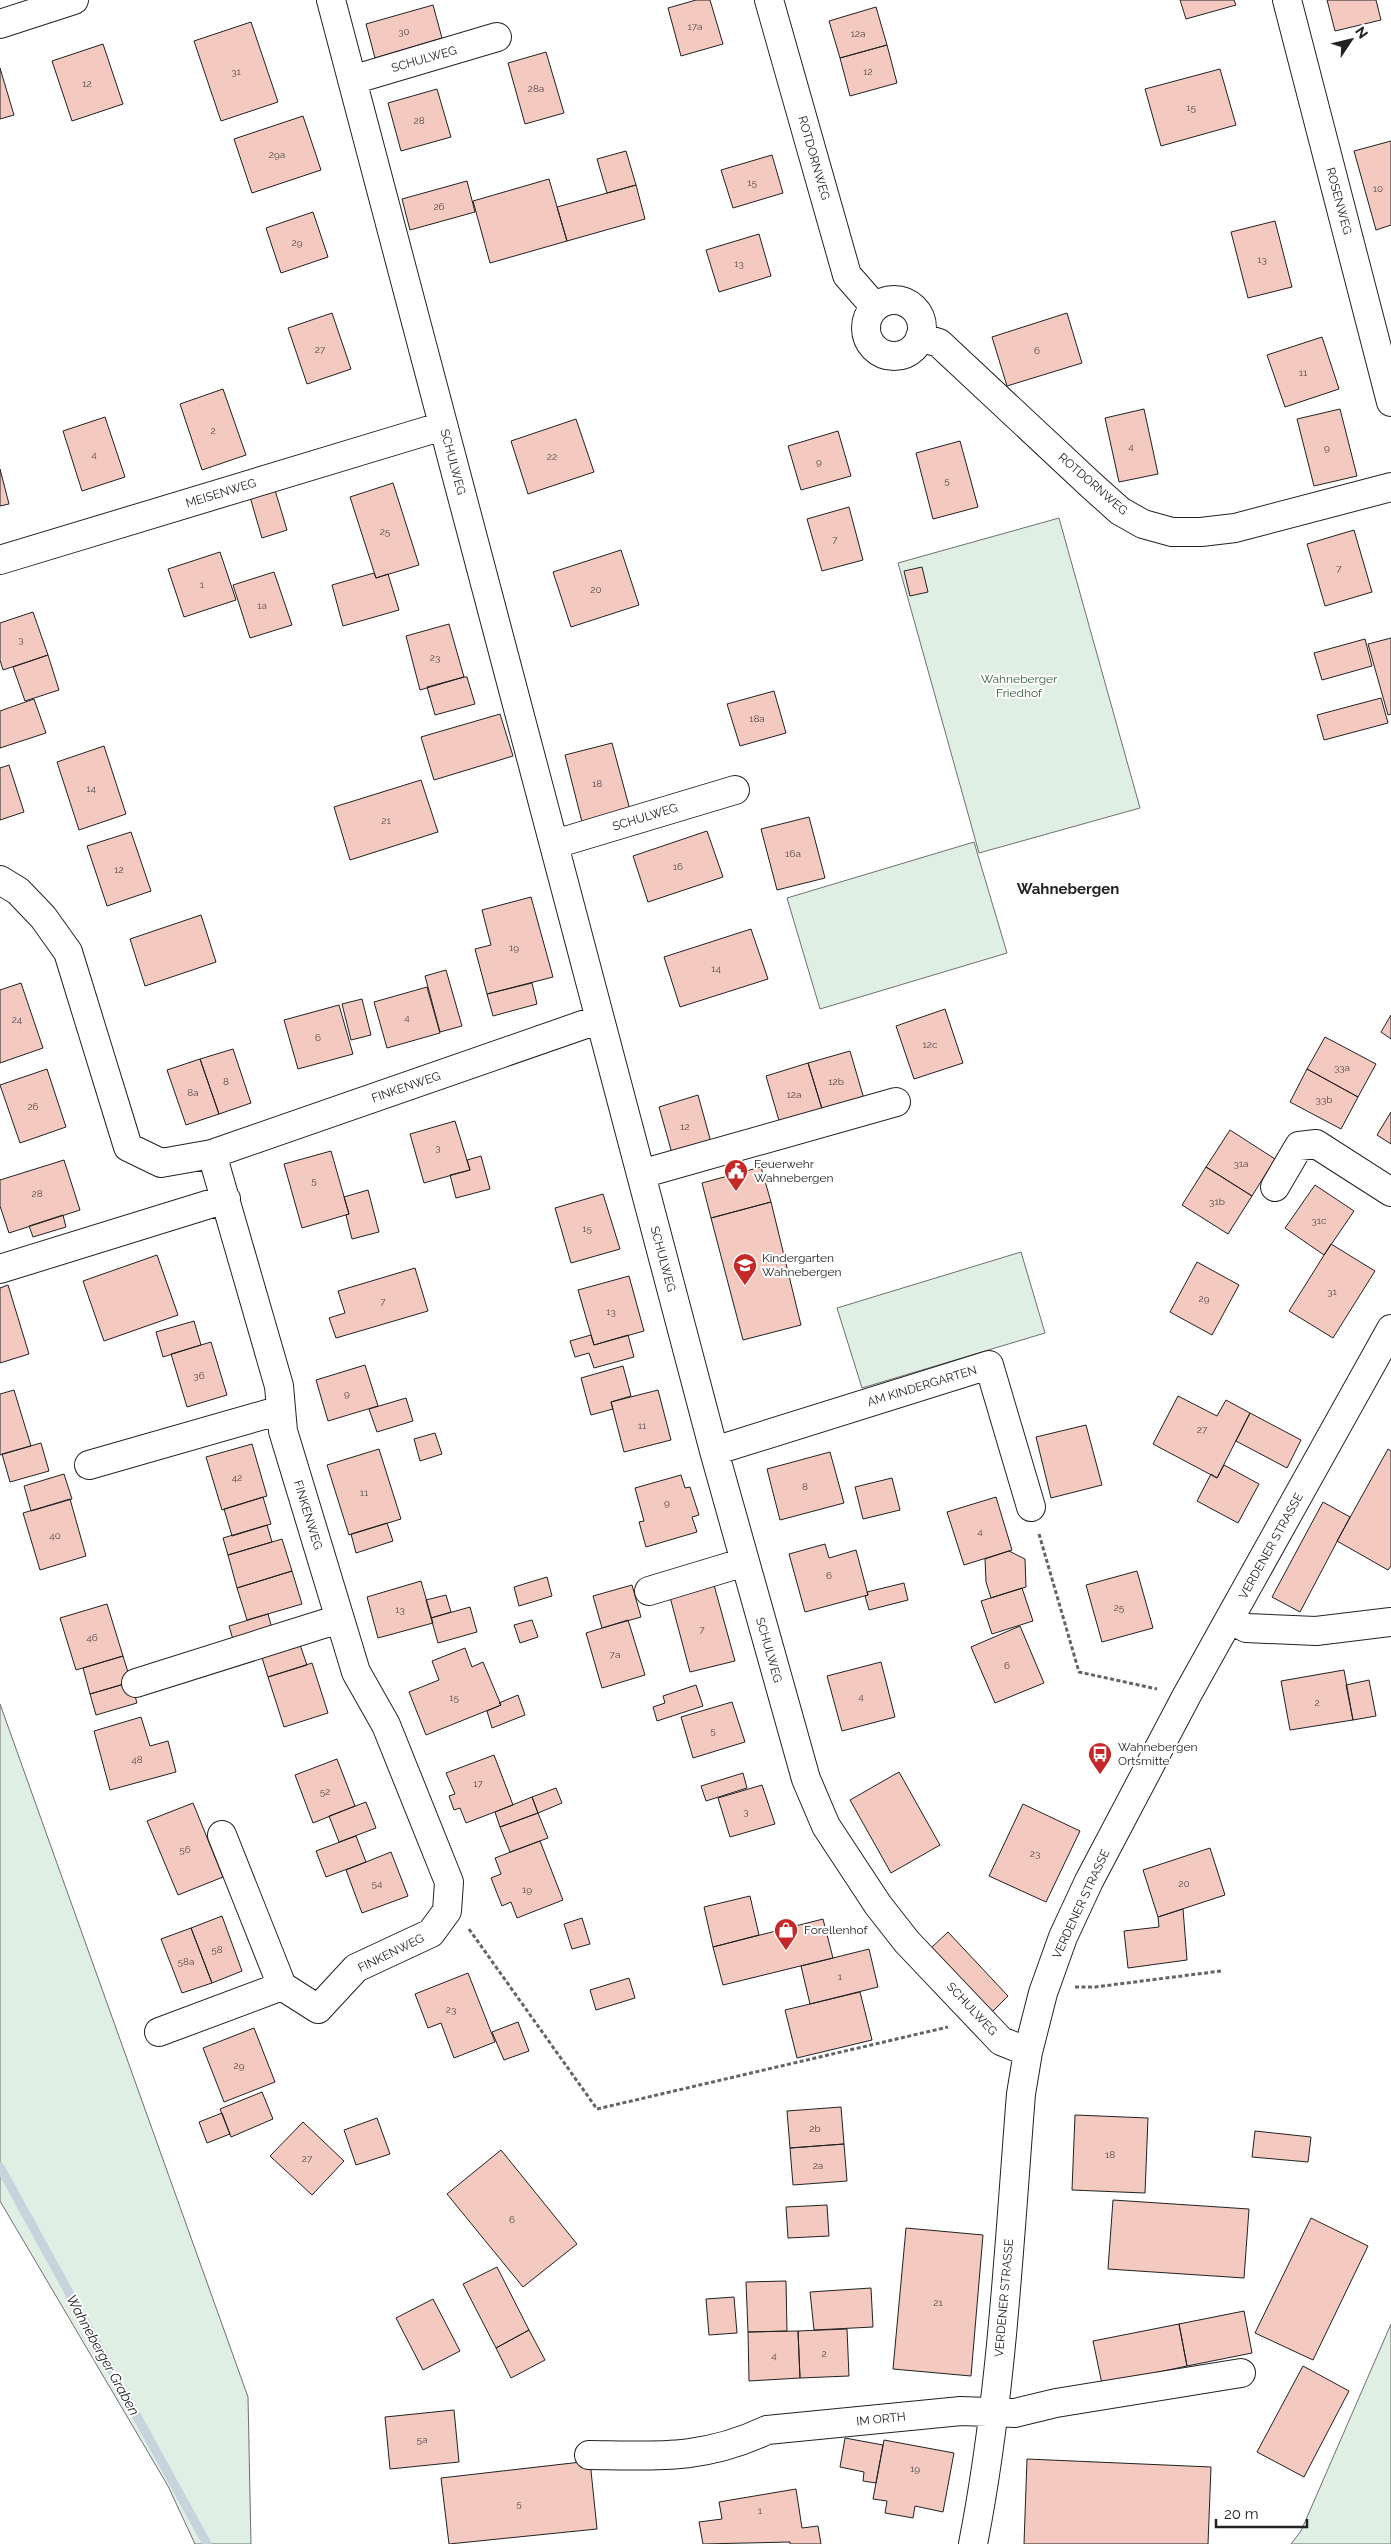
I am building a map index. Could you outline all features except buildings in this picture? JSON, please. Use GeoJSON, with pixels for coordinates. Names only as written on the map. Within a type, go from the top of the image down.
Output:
{"type":"FeatureCollection","features":[{"type":"Feature","properties":{"kind":"street"},"geometry":{"type":"LineString","coordinates":[[0,24],[74,0]]}},
{"type":"Feature","properties":{"kind":"street","name":"SCHULWEG"},"geometry":{"type":"LineString","coordinates":[[331,0],[714,1451],[806,1779],[826,1826],[878,1905],[896,1927],[1001,2040],[1028,2052]]}},
{"type":"Feature","properties":{"kind":"street","name":"ROTDORNWEG"},"geometry":{"type":"LineString","coordinates":[[769,0],[847,275],[874,307]]}},
{"type":"Feature","properties":{"kind":"street","name":"ROSENWEG"},"geometry":{"type":"LineString","coordinates":[[1287,0],[1391,402]]}},
{"type":"Feature","properties":{"kind":"street","name":"SCHULWEG"},"geometry":{"type":"LineString","coordinates":[[352,80],[497,37]]}},
{"type":"Feature","properties":{"kind":"street"},"geometry":{"type":"LineString","coordinates":[[894,299],[914,307],[920,316],[922,326],[920,337],[915,347],[906,353],[894,356],[884,354],[874,348],[868,338],[866,327],[868,316],[874,307],[884,301],[894,299]]}},
{"type":"Feature","properties":{"kind":"street","name":"ROTDORNWEG"},"geometry":{"type":"LineString","coordinates":[[920,337],[939,343],[1120,511],[1143,524],[1172,532],[1200,532],[1235,528],[1391,487]]}},
{"type":"Feature","properties":{"kind":"street","name":"MEISENWEG"},"geometry":{"type":"LineString","coordinates":[[0,560],[443,426]]}},
{"type":"Feature","properties":{"kind":"street","name":"SCHULWEG"},"geometry":{"type":"LineString","coordinates":[[554,844],[736,790]]}},
{"type":"Feature","properties":{"kind":"street","name":"FINKENWEG"},"geometry":{"type":"LineString","coordinates":[[9,885],[43,917],[68,952],[128,1147],[160,1163],[212,1154],[600,1020]]}},
{"type":"Feature","properties":{"kind":"street"},"geometry":{"type":"LineString","coordinates":[[641,1174],[896,1102]]}},
{"type":"Feature","properties":{"kind":"street"},"geometry":{"type":"LineString","coordinates":[[1275,1187],[1299,1146],[1316,1144],[1391,1192]]}},
{"type":"Feature","properties":{"kind":"street","name":"FINKENWEG"},"geometry":{"type":"LineString","coordinates":[[212,1154],[279,1386],[283,1431],[356,1672],[386,1725],[448,1882],[447,1912],[431,1933],[356,1968],[318,2009],[282,1986]]}},
{"type":"Feature","properties":{"kind":"street"},"geometry":{"type":"LineString","coordinates":[[0,1269],[226,1199]]}},
{"type":"Feature","properties":{"kind":"street","name":"VERDENER STRASSE"},"geometry":{"type":"LineString","coordinates":[[974,2544],[986,2476],[994,2413],[1021,2094],[1028,2052],[1043,1993],[1063,1937],[1089,1881],[1187,1695],[1391,1328]]}},
{"type":"Feature","properties":{"kind":"street","name":"AM KINDERGARTEN"},"geometry":{"type":"LineString","coordinates":[[714,1451],[989,1365],[1031,1507]]}},
{"type":"Feature","properties":{"kind":"street"},"geometry":{"type":"LineString","coordinates":[[89,1465],[281,1410]]}},
{"type":"Feature","properties":{"kind":"street"},"geometry":{"type":"LineString","coordinates":[[648,1591],[744,1562]]}},
{"type":"Feature","properties":{"kind":"street"},"geometry":{"type":"LineString","coordinates":[[136,1683],[340,1619]]}},
{"type":"Feature","properties":{"kind":"street"},"geometry":{"type":"LineString","coordinates":[[1230,1619],[1246,1628],[1316,1631],[1391,1622]]}},
{"type":"Feature","properties":{"kind":"street"},"geometry":{"type":"LineString","coordinates":[[159,2032],[282,1986],[222,1835]]}},
{"type":"Feature","properties":{"kind":"street","name":"IM ORTH"},"geometry":{"type":"LineString","coordinates":[[589,2454],[648,2456],[689,2454],[739,2444],[767,2430],[961,2411],[1015,2413],[1056,2403],[1241,2374]]}},
{"type":"Feature","properties":{"kind":"path"},"geometry":{"type":"LineString","coordinates":[[1031,1507],[1079,1672],[1187,1695]]}},
{"type":"Feature","properties":{"kind":"path"},"geometry":{"type":"LineString","coordinates":[[447,1912],[462,1921],[597,2109],[981,2019]]}},
{"type":"Feature","properties":{"kind":"path"},"geometry":{"type":"LineString","coordinates":[[1068,1987],[1095,1988],[1221,1971]]}},
{"type":"Feature","properties":{"kind":"green space","name":"Wahneberger Friedhof"},"geometry":{"type":"Polygon","coordinates":[[[1059,518],[1140,808],[979,853],[898,563],[1059,518]]]}},
{"type":"Feature","properties":{"kind":"green space"},"geometry":{"type":"Polygon","coordinates":[[[974,842],[1007,953],[820,1009],[787,898],[974,842]]]}},
{"type":"Feature","properties":{"kind":"green space"},"geometry":{"type":"Polygon","coordinates":[[[1021,1252],[1045,1333],[862,1388],[837,1308],[1021,1252]]]}},
{"type":"Feature","properties":{"kind":"green space"},"geometry":{"type":"Polygon","coordinates":[[[0,1704],[248,2397],[251,2544],[195,2544],[168,2486],[0,2201],[0,1704]]]}},
{"type":"Feature","properties":{"kind":"green space"},"geometry":{"type":"Polygon","coordinates":[[[1391,2324],[1391,2544],[1291,2544],[1301,2531],[1391,2324]]]}},
{"type":"Feature","properties":{"kind":"waterway","name":"Wahneberger Graben"},"geometry":{"type":"LineString","coordinates":[[0,2167],[207,2544]]}},
{"type":"Feature","properties":{"kind":"place","name":"Feuerwehr Wahnebergen"},"geometry":{"type":"Point","coordinates":[736,1192]}},
{"type":"Feature","properties":{"kind":"place","name":"Kindergarten Wahnebergen"},"geometry":{"type":"Point","coordinates":[745,1286]}},
{"type":"Feature","properties":{"kind":"place","name":"Wahnebergen Ortsmitte"},"geometry":{"type":"Point","coordinates":[1100,1775]}},
{"type":"Feature","properties":{"kind":"place","name":"Forellenhof"},"geometry":{"type":"Point","coordinates":[786,1951]}},
{"type":"Feature","properties":{"kind":"district","name":"Wahnebergen"},"geometry":{"type":"Point","coordinates":[1068,889]}}]}
